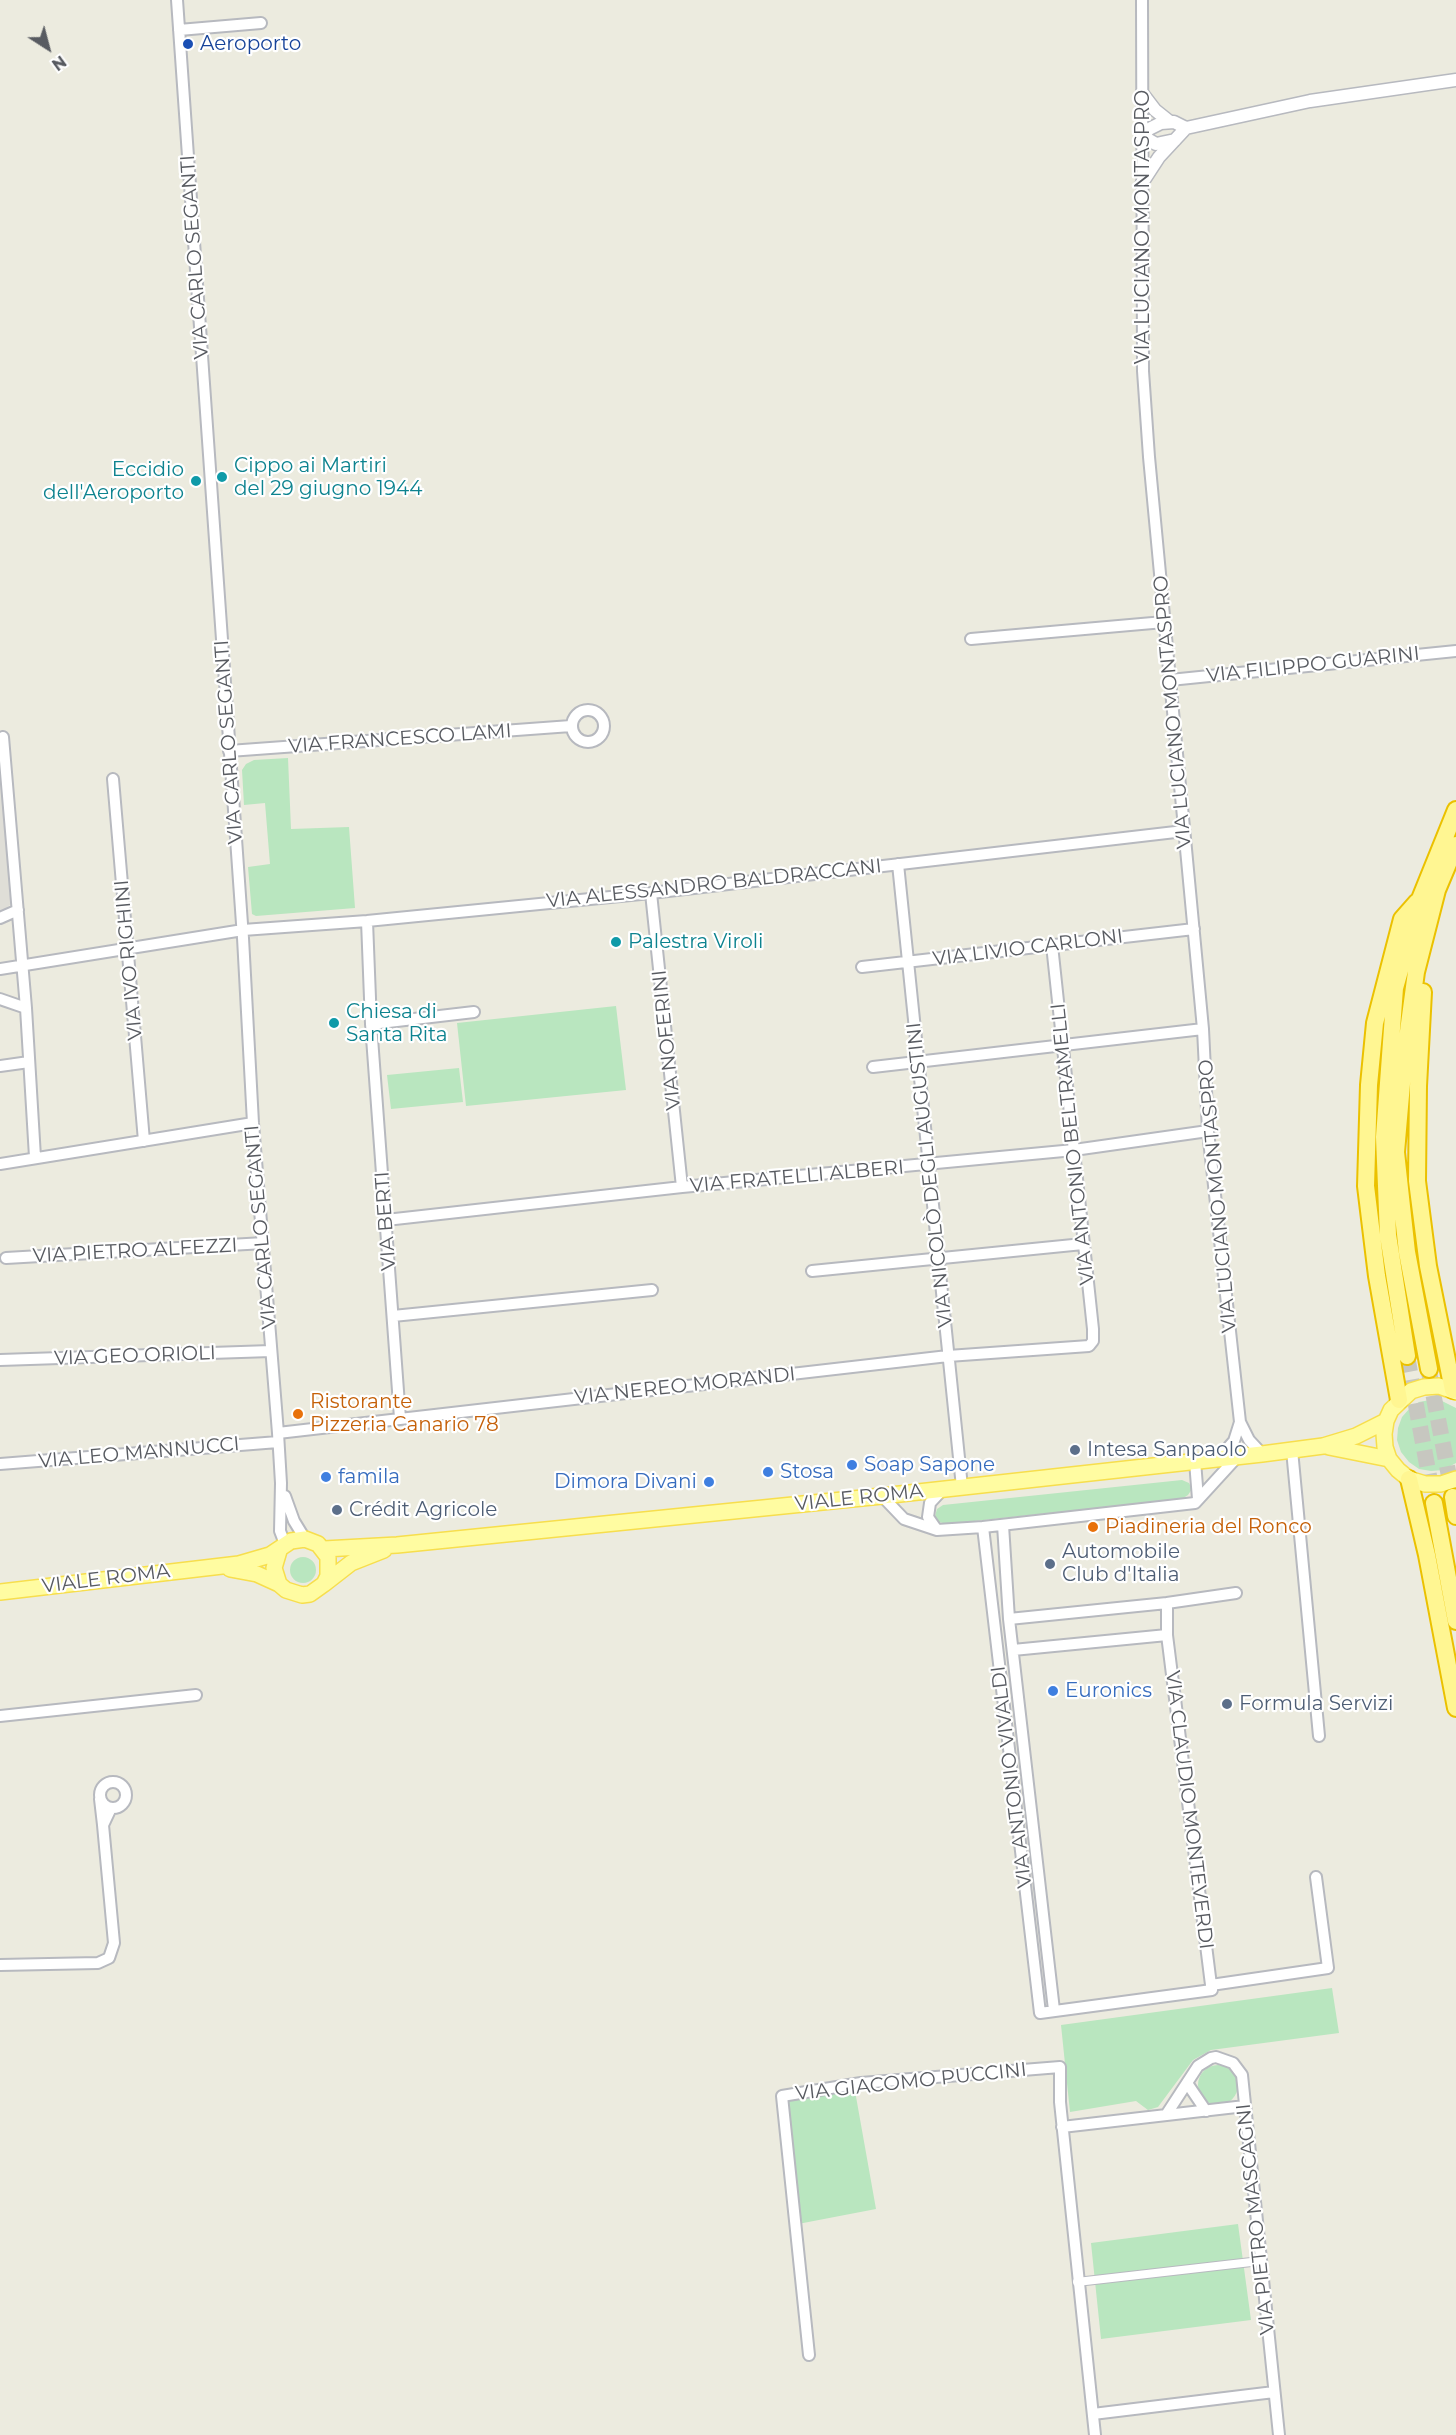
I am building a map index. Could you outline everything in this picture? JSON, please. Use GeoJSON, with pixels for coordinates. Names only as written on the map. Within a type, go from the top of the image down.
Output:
{"type":"FeatureCollection","features":[{"type":"Feature","properties":{"kind":"highway"},"geometry":{"type":"LineString","coordinates":[[1407,1356],[1388,1236],[1384,1137],[1395,988],[1420,899],[1456,810]]}},
{"type":"Feature","properties":{"kind":"highway"},"geometry":{"type":"LineString","coordinates":[[1429,1369],[1407,1252],[1396,1152],[1404,1061],[1416,972],[1437,890],[1456,845]]}},
{"type":"Feature","properties":{"kind":"highway"},"geometry":{"type":"LineString","coordinates":[[1437,890],[1438,917],[1424,981],[1418,1086],[1418,1181],[1428,1266],[1454,1391]]}},
{"type":"Feature","properties":{"kind":"highway"},"geometry":{"type":"LineString","coordinates":[[1399,1400],[1377,1276],[1366,1186],[1369,1085],[1375,1023],[1402,919],[1420,899]]}},
{"type":"Feature","properties":{"kind":"highway"},"geometry":{"type":"LineString","coordinates":[[1409,1479],[1427,1555],[1456,1708]]}},
{"type":"Feature","properties":{"kind":"highway"},"geometry":{"type":"LineString","coordinates":[[1453,1497],[1456,1516]]}},
{"type":"Feature","properties":{"kind":"highway"},"geometry":{"type":"LineString","coordinates":[[1434,1503],[1456,1621]]}},
{"type":"Feature","properties":{"kind":"main road"},"geometry":{"type":"LineString","coordinates":[[1454,1391],[1439,1386],[1424,1387],[1411,1391],[1399,1400],[1386,1421],[1384,1447],[1389,1459],[1409,1479],[1425,1484],[1441,1484],[1456,1479]]}},
{"type":"Feature","properties":{"kind":"main road","name":"VIALE ROMA"},"geometry":{"type":"LineString","coordinates":[[324,1549],[395,1545],[882,1496],[1262,1454],[1323,1446],[1356,1436],[1386,1421]]}},
{"type":"Feature","properties":{"kind":"main road","name":"VIALE ROMA"},"geometry":{"type":"LineString","coordinates":[[1323,1446],[1356,1450],[1389,1459]]}},
{"type":"Feature","properties":{"kind":"main road"},"geometry":{"type":"LineString","coordinates":[[305,1539],[324,1549],[330,1566],[324,1584],[302,1595],[293,1593],[279,1584],[274,1568],[282,1548],[291,1541],[305,1539]]}},
{"type":"Feature","properties":{"kind":"main road","name":"VIALE ROMA"},"geometry":{"type":"LineString","coordinates":[[324,1584],[351,1563],[395,1545]]}},
{"type":"Feature","properties":{"kind":"main road","name":"VIALE ROMA"},"geometry":{"type":"LineString","coordinates":[[0,1592],[212,1567],[256,1560],[282,1548]]}},
{"type":"Feature","properties":{"kind":"main road","name":"VIALE ROMA"},"geometry":{"type":"LineString","coordinates":[[212,1567],[257,1574],[279,1584]]}},
{"type":"Feature","properties":{"kind":"street","name":"VIA CARLO SEGANTI"},"geometry":{"type":"LineString","coordinates":[[177,0],[243,930],[253,1123],[278,1438],[282,1548]]}},
{"type":"Feature","properties":{"kind":"street","name":"VIA LUCIANO MONTASPRO"},"geometry":{"type":"LineString","coordinates":[[1142,0],[1143,371],[1164,622],[1203,1029],[1208,1131],[1240,1422],[1249,1440],[1262,1454]]}},
{"type":"Feature","properties":{"kind":"street"},"geometry":{"type":"LineString","coordinates":[[179,30],[261,24]]}},
{"type":"Feature","properties":{"kind":"street"},"geometry":{"type":"LineString","coordinates":[[1142,183],[1154,164],[1186,128],[1310,100],[1456,80]]}},
{"type":"Feature","properties":{"kind":"street"},"geometry":{"type":"LineString","coordinates":[[1142,93],[1155,110],[1170,123]]}},
{"type":"Feature","properties":{"kind":"street"},"geometry":{"type":"LineString","coordinates":[[1176,139],[1156,144],[1142,136],[1155,125],[1170,123],[1180,124],[1186,128]]}},
{"type":"Feature","properties":{"kind":"street"},"geometry":{"type":"LineString","coordinates":[[971,639],[1164,622]]}},
{"type":"Feature","properties":{"kind":"street","name":"VIA FILIPPO GUARINI"},"geometry":{"type":"LineString","coordinates":[[1170,680],[1456,651]]}},
{"type":"Feature","properties":{"kind":"street","name":"VIA FRANCESCO LAMI"},"geometry":{"type":"LineString","coordinates":[[229,751],[571,726]]}},
{"type":"Feature","properties":{"kind":"street"},"geometry":{"type":"LineString","coordinates":[[3,736],[23,965],[35,1157]]}},
{"type":"Feature","properties":{"kind":"street","name":"VIA IVO RIGHINI"},"geometry":{"type":"LineString","coordinates":[[113,779],[144,1141]]}},
{"type":"Feature","properties":{"kind":"street","name":"VIA ALESSANDRO BALDRACCANI"},"geometry":{"type":"LineString","coordinates":[[0,969],[243,930],[367,921],[651,893],[1184,831]]}},
{"type":"Feature","properties":{"kind":"street","name":"VIA NICOLÒ DEGLI AUGUSTINI"},"geometry":{"type":"LineString","coordinates":[[898,864],[962,1487]]}},
{"type":"Feature","properties":{"kind":"street","name":"VIA NOFERINI"},"geometry":{"type":"LineString","coordinates":[[651,893],[682,1187]]}},
{"type":"Feature","properties":{"kind":"street"},"geometry":{"type":"LineString","coordinates":[[0,918],[18,910]]}},
{"type":"Feature","properties":{"kind":"street","name":"VIA BERTI"},"geometry":{"type":"LineString","coordinates":[[367,921],[371,1024],[400,1418]]}},
{"type":"Feature","properties":{"kind":"street","name":"VIA LIVIO CARLONI"},"geometry":{"type":"LineString","coordinates":[[862,968],[1194,929]]}},
{"type":"Feature","properties":{"kind":"street","name":"VIA ANTONIO BELTRAMELLI"},"geometry":{"type":"LineString","coordinates":[[1052,945],[1093,1329],[1091,1344]]}},
{"type":"Feature","properties":{"kind":"street"},"geometry":{"type":"LineString","coordinates":[[0,999],[26,1008]]}},
{"type":"Feature","properties":{"kind":"street"},"geometry":{"type":"LineString","coordinates":[[371,1024],[474,1011]]}},
{"type":"Feature","properties":{"kind":"street"},"geometry":{"type":"LineString","coordinates":[[873,1067],[1203,1029]]}},
{"type":"Feature","properties":{"kind":"street"},"geometry":{"type":"LineString","coordinates":[[0,1066],[29,1062]]}},
{"type":"Feature","properties":{"kind":"street"},"geometry":{"type":"LineString","coordinates":[[0,1164],[253,1123]]}},
{"type":"Feature","properties":{"kind":"street","name":"VIA FRATELLI ALBERI"},"geometry":{"type":"LineString","coordinates":[[386,1220],[682,1187],[1074,1150],[1208,1131]]}},
{"type":"Feature","properties":{"kind":"street","name":"VIA PIETRO ALFEZZI"},"geometry":{"type":"LineString","coordinates":[[6,1258],[264,1243]]}},
{"type":"Feature","properties":{"kind":"street"},"geometry":{"type":"LineString","coordinates":[[812,1270],[1083,1244]]}},
{"type":"Feature","properties":{"kind":"street"},"geometry":{"type":"LineString","coordinates":[[393,1317],[652,1290]]}},
{"type":"Feature","properties":{"kind":"street","name":"VIA NEREO MORANDI"},"geometry":{"type":"LineString","coordinates":[[278,1438],[400,1418],[948,1356],[1083,1347],[1091,1344]]}},
{"type":"Feature","properties":{"kind":"street","name":"VIA GEO ORIOLI"},"geometry":{"type":"LineString","coordinates":[[0,1360],[271,1351]]}},
{"type":"Feature","properties":{"kind":"street"},"geometry":{"type":"LineString","coordinates":[[1218,1459],[1234,1441],[1240,1422]]}},
{"type":"Feature","properties":{"kind":"street","name":"VIA LEO MANNUCCI"},"geometry":{"type":"LineString","coordinates":[[0,1464],[278,1438]]}},
{"type":"Feature","properties":{"kind":"street"},"geometry":{"type":"LineString","coordinates":[[1292,1450],[1319,1736]]}},
{"type":"Feature","properties":{"kind":"street"},"geometry":{"type":"LineString","coordinates":[[882,1496],[904,1519],[937,1530],[1003,1525],[1194,1503],[1238,1456]]}},
{"type":"Feature","properties":{"kind":"street"},"geometry":{"type":"LineString","coordinates":[[1195,1461],[1198,1499]]}},
{"type":"Feature","properties":{"kind":"street","name":"VIA CARLO SEGANTI"},"geometry":{"type":"LineString","coordinates":[[281,1483],[287,1504],[305,1539]]}},
{"type":"Feature","properties":{"kind":"street"},"geometry":{"type":"LineString","coordinates":[[937,1530],[928,1517],[930,1503],[943,1489]]}},
{"type":"Feature","properties":{"kind":"street","name":"VIA ANTONIO VIVALDI"},"geometry":{"type":"LineString","coordinates":[[982,1527],[1040,2013],[1054,2010],[1009,1620],[1003,1525]]}},
{"type":"Feature","properties":{"kind":"street"},"geometry":{"type":"LineString","coordinates":[[1009,1620],[1236,1593]]}},
{"type":"Feature","properties":{"kind":"street","name":"VIA CLAUDIO MONTEVERDI"},"geometry":{"type":"LineString","coordinates":[[1167,1603],[1167,1635],[1211,1985]]}},
{"type":"Feature","properties":{"kind":"street"},"geometry":{"type":"LineString","coordinates":[[1013,1650],[1167,1635]]}},
{"type":"Feature","properties":{"kind":"street"},"geometry":{"type":"LineString","coordinates":[[0,1716],[196,1695]]}},
{"type":"Feature","properties":{"kind":"street"},"geometry":{"type":"LineString","coordinates":[[0,1965],[98,1963],[109,1958],[114,1944],[100,1799],[101,1791],[106,1784],[114,1783],[121,1786],[125,1793],[124,1801],[118,1807],[111,1808],[104,1805],[100,1799]]}},
{"type":"Feature","properties":{"kind":"street"},"geometry":{"type":"LineString","coordinates":[[103,1825],[111,1808]]}},
{"type":"Feature","properties":{"kind":"street"},"geometry":{"type":"LineString","coordinates":[[1054,2010],[1212,1990],[1211,1985],[1328,1968],[1316,1877]]}},
{"type":"Feature","properties":{"kind":"street","name":"VIA PIETRO MASCAGNI"},"geometry":{"type":"LineString","coordinates":[[1166,2115],[1198,2066],[1211,2058],[1216,2057],[1233,2063],[1242,2075],[1279,2435]]}},
{"type":"Feature","properties":{"kind":"street","name":"VIA GIACOMO PUCCINI"},"geometry":{"type":"LineString","coordinates":[[809,2355],[782,2096],[861,2083],[1060,2067],[1062,2127],[1095,2435]]}},
{"type":"Feature","properties":{"kind":"street","name":"VIA PIETRO MASCAGNI"},"geometry":{"type":"LineString","coordinates":[[1187,2082],[1206,2111]]}},
{"type":"Feature","properties":{"kind":"street"},"geometry":{"type":"LineString","coordinates":[[1062,2127],[1245,2106]]}},
{"type":"Feature","properties":{"kind":"street"},"geometry":{"type":"LineString","coordinates":[[1077,2282],[1260,2262]]}},
{"type":"Feature","properties":{"kind":"street"},"geometry":{"type":"LineString","coordinates":[[1093,2414],[1274,2392]]}},
{"type":"Feature","properties":{"kind":"shaded area"},"geometry":{"type":"Polygon","coordinates":[[[0,741],[11,904],[0,913],[0,741]]]}},
{"type":"Feature","properties":{"kind":"green space"},"geometry":{"type":"Polygon","coordinates":[[[288,758],[291,829],[349,827],[355,908],[256,916],[252,914],[248,867],[270,864],[265,803],[244,805],[242,770],[246,764],[254,760],[288,758]]]}},
{"type":"Feature","properties":{"kind":"green space"},"geometry":{"type":"Polygon","coordinates":[[[616,1006],[626,1090],[466,1106],[457,1023],[616,1006]]]}},
{"type":"Feature","properties":{"kind":"green space"},"geometry":{"type":"Polygon","coordinates":[[[459,1068],[463,1102],[391,1109],[387,1075],[459,1068]]]}},
{"type":"Feature","properties":{"kind":"green space"},"geometry":{"type":"Polygon","coordinates":[[[1442,1401],[1456,1408],[1456,1463],[1443,1470],[1419,1469],[1401,1452],[1397,1440],[1402,1417],[1419,1402],[1442,1401]]]}},
{"type":"Feature","properties":{"kind":"green space"},"geometry":{"type":"Polygon","coordinates":[[[1182,1480],[1189,1483],[1192,1489],[1182,1499],[946,1524],[939,1522],[935,1516],[937,1509],[943,1505],[1182,1480]]]}},
{"type":"Feature","properties":{"kind":"green space"},"geometry":{"type":"Polygon","coordinates":[[[303,1557],[312,1561],[316,1570],[312,1579],[303,1583],[294,1579],[290,1570],[294,1561],[303,1557]]]}},
{"type":"Feature","properties":{"kind":"green space"},"geometry":{"type":"Polygon","coordinates":[[[1332,1988],[1339,2033],[1211,2050],[1193,2060],[1158,2107],[1148,2110],[1136,2101],[1070,2112],[1061,2025],[1332,1988]]]}},
{"type":"Feature","properties":{"kind":"green space"},"geometry":{"type":"Polygon","coordinates":[[[1218,2065],[1232,2071],[1238,2085],[1232,2099],[1218,2105],[1204,2099],[1198,2085],[1204,2071],[1218,2065]]]}},
{"type":"Feature","properties":{"kind":"green space"},"geometry":{"type":"Polygon","coordinates":[[[855,2091],[876,2209],[798,2224],[787,2101],[855,2091]]]}},
{"type":"Feature","properties":{"kind":"green space"},"geometry":{"type":"Polygon","coordinates":[[[1238,2224],[1251,2320],[1101,2339],[1091,2243],[1238,2224]]]}},
{"type":"Feature","properties":{"kind":"tunnel"},"geometry":{"type":"LineString","coordinates":[[1407,1356],[1434,1503]]}},
{"type":"Feature","properties":{"kind":"tunnel"},"geometry":{"type":"LineString","coordinates":[[1429,1372],[1453,1497]]}},
{"type":"Feature","properties":{"kind":"place","name":"Aeroporto"},"geometry":{"type":"Point","coordinates":[188,44]}},
{"type":"Feature","properties":{"kind":"place","name":"Cippo ai Martiri del 29 giugno 1944"},"geometry":{"type":"Point","coordinates":[222,477]}},
{"type":"Feature","properties":{"kind":"place","name":"Eccidio dell'Aeroporto"},"geometry":{"type":"Point","coordinates":[196,481]}},
{"type":"Feature","properties":{"kind":"place","name":"Palestra Viroli"},"geometry":{"type":"Point","coordinates":[616,942]}},
{"type":"Feature","properties":{"kind":"place","name":"Chiesa di Santa Rita"},"geometry":{"type":"Point","coordinates":[334,1023]}},
{"type":"Feature","properties":{"kind":"place","name":"Ristorante Pizzeria Canario 78"},"geometry":{"type":"Point","coordinates":[298,1414]}},
{"type":"Feature","properties":{"kind":"place","name":"Intesa Sanpaolo"},"geometry":{"type":"Point","coordinates":[1075,1450]}},
{"type":"Feature","properties":{"kind":"place","name":"Soap Sapone"},"geometry":{"type":"Point","coordinates":[852,1465]}},
{"type":"Feature","properties":{"kind":"place","name":"Stosa"},"geometry":{"type":"Point","coordinates":[768,1472]}},
{"type":"Feature","properties":{"kind":"place","name":"famila"},"geometry":{"type":"Point","coordinates":[326,1477]}},
{"type":"Feature","properties":{"kind":"place","name":"Dimora Divani"},"geometry":{"type":"Point","coordinates":[709,1482]}},
{"type":"Feature","properties":{"kind":"place","name":"Crédit Agricole"},"geometry":{"type":"Point","coordinates":[337,1510]}},
{"type":"Feature","properties":{"kind":"place","name":"Piadineria del Ronco"},"geometry":{"type":"Point","coordinates":[1093,1527]}},
{"type":"Feature","properties":{"kind":"place","name":"Automobile Club d'Italia"},"geometry":{"type":"Point","coordinates":[1050,1564]}},
{"type":"Feature","properties":{"kind":"place","name":"Euronics"},"geometry":{"type":"Point","coordinates":[1053,1691]}},
{"type":"Feature","properties":{"kind":"place","name":"Formula Servizi"},"geometry":{"type":"Point","coordinates":[1227,1704]}}]}
